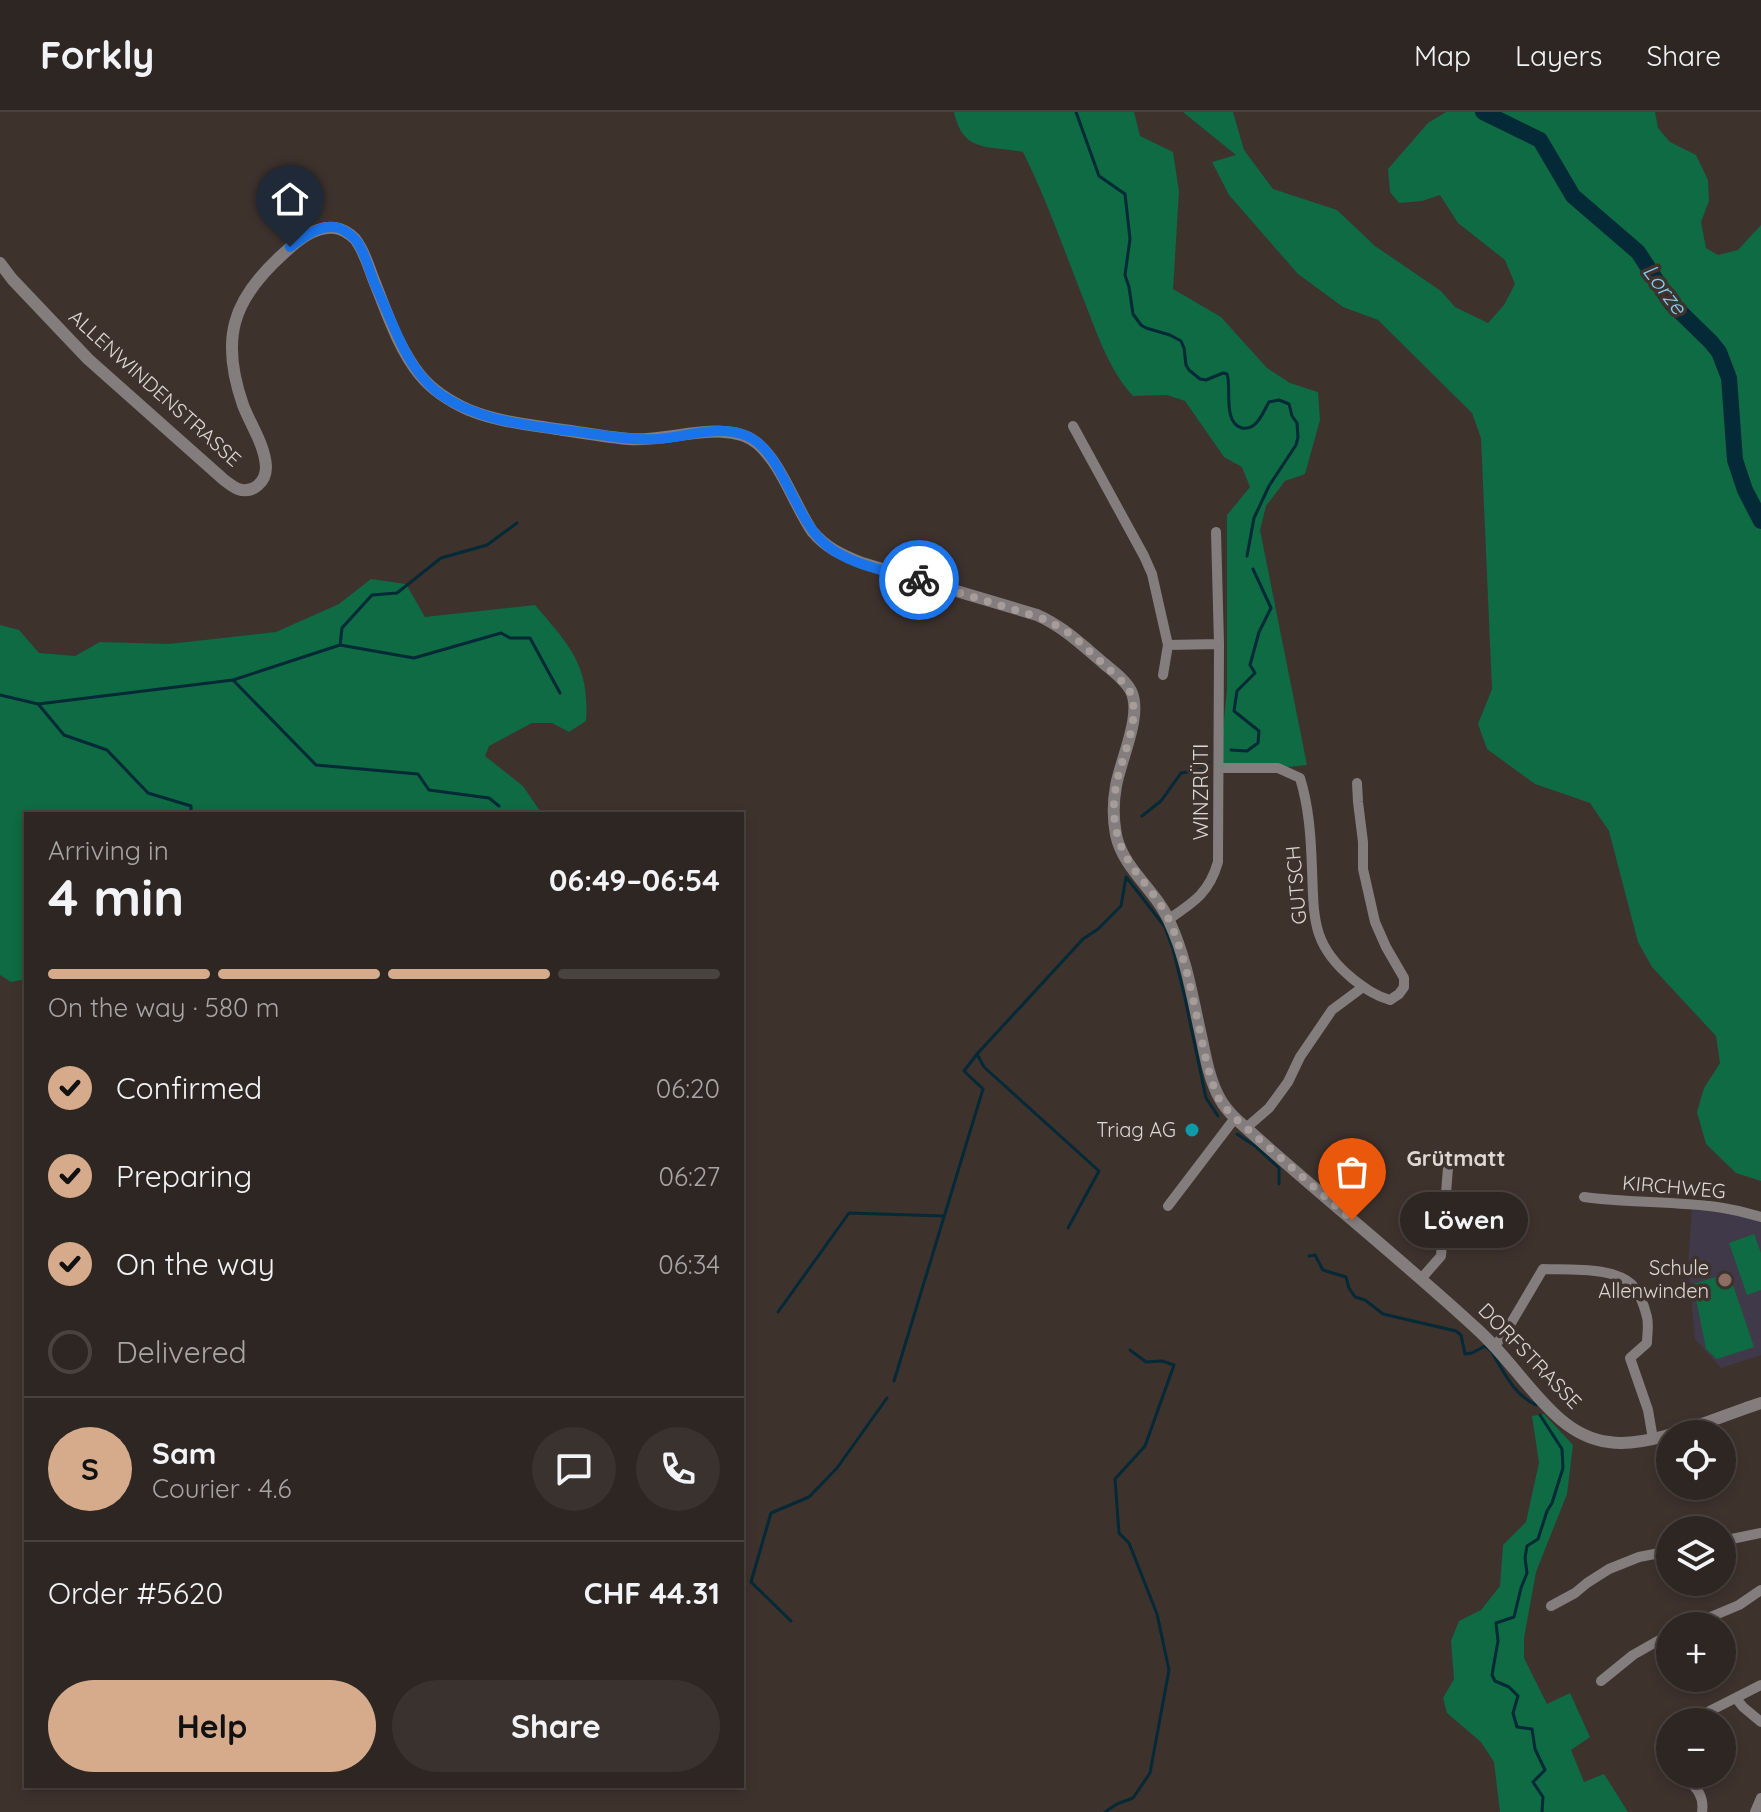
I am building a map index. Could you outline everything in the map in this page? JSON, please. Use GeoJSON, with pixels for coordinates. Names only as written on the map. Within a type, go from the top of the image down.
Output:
{"type":"FeatureCollection","features":[{"type":"Feature","properties":{"kind":"street","name":"ALLENWINDENSTRASSE"},"geometry":{"type":"LineString","coordinates":[[0,263],[110,379],[223,479],[237,489],[247,490],[261,483],[266,469],[243,405],[232,359],[235,317],[260,276],[290,247],[317,229],[338,228],[353,237],[362,251],[408,357],[420,375],[451,401],[481,414],[509,421],[631,440],[657,440],[726,431],[747,436],[758,443],[772,460],[812,531],[836,553],[1037,615],[1057,625],[1083,645]]}},
{"type":"Feature","properties":{"kind":"street"},"geometry":{"type":"LineString","coordinates":[[1073,426],[1152,574],[1168,645],[1163,675]]}},
{"type":"Feature","properties":{"kind":"street","name":"WINZRÜTI"},"geometry":{"type":"LineString","coordinates":[[1169,919],[1198,899],[1213,879],[1218,862],[1216,532]]}},
{"type":"Feature","properties":{"kind":"street"},"geometry":{"type":"LineString","coordinates":[[1168,645],[1219,644]]}},
{"type":"Feature","properties":{"kind":"street","name":"DORFSTRASSE"},"geometry":{"type":"LineString","coordinates":[[1083,645],[1127,686],[1132,695],[1132,725],[1115,787],[1116,835],[1126,860],[1169,919],[1182,956],[1212,1079],[1219,1098],[1235,1118],[1495,1345],[1559,1418],[1574,1430],[1590,1438],[1632,1443],[1761,1403]]}},
{"type":"Feature","properties":{"kind":"street","name":"GUTSCH"},"geometry":{"type":"LineString","coordinates":[[1219,768],[1278,768],[1300,778],[1307,802],[1313,906],[1318,931],[1328,953],[1363,987]]}},
{"type":"Feature","properties":{"kind":"street"},"geometry":{"type":"LineString","coordinates":[[1246,1128],[1269,1108],[1288,1082],[1300,1057],[1332,1010],[1363,987],[1390,1000],[1404,987],[1404,978],[1375,922],[1363,869],[1357,783]]}},
{"type":"Feature","properties":{"kind":"street"},"geometry":{"type":"LineString","coordinates":[[1168,1206],[1235,1118]]}},
{"type":"Feature","properties":{"kind":"street"},"geometry":{"type":"LineString","coordinates":[[1421,1279],[1441,1256],[1448,1168]]}},
{"type":"Feature","properties":{"kind":"street","name":"KIRCHWEG"},"geometry":{"type":"LineString","coordinates":[[1584,1197],[1721,1207],[1761,1217]]}},
{"type":"Feature","properties":{"kind":"street"},"geometry":{"type":"LineString","coordinates":[[1495,1345],[1543,1269],[1595,1271],[1613,1274],[1627,1281],[1635,1288],[1648,1319],[1647,1343],[1630,1358],[1648,1410],[1653,1439]]}},
{"type":"Feature","properties":{"kind":"street"},"geometry":{"type":"LineString","coordinates":[[1736,1538],[1761,1533]]}},
{"type":"Feature","properties":{"kind":"street"},"geometry":{"type":"LineString","coordinates":[[1551,1606],[1609,1569],[1656,1554]]}},
{"type":"Feature","properties":{"kind":"street"},"geometry":{"type":"LineString","coordinates":[[1722,1612],[1761,1590]]}},
{"type":"Feature","properties":{"kind":"street"},"geometry":{"type":"LineString","coordinates":[[1601,1681],[1656,1641]]}},
{"type":"Feature","properties":{"kind":"street"},"geometry":{"type":"LineString","coordinates":[[1716,1708],[1761,1685]]}},
{"type":"Feature","properties":{"kind":"street"},"geometry":{"type":"LineString","coordinates":[[1736,1698],[1761,1722]]}},
{"type":"Feature","properties":{"kind":"street"},"geometry":{"type":"LineString","coordinates":[[1696,1788],[1703,1803],[1702,1812]]}},
{"type":"Feature","properties":{"kind":"street"},"geometry":{"type":"LineString","coordinates":[[1755,1812],[1761,1798]]}},
{"type":"Feature","properties":{"kind":"shaded area","name":"Schule Allenwinden"},"geometry":{"type":"Polygon","coordinates":[[[1692,1208],[1761,1221],[1761,1355],[1721,1368],[1695,1339],[1688,1266],[1692,1208]]]}},
{"type":"Feature","properties":{"kind":"green space"},"geometry":{"type":"Polygon","coordinates":[[[954,112],[1134,112],[1140,136],[1173,152],[1179,192],[1173,289],[1221,317],[1267,368],[1290,383],[1318,392],[1320,420],[1305,474],[1285,481],[1266,506],[1260,530],[1307,765],[1219,768],[1227,690],[1227,515],[1250,487],[1242,467],[1224,457],[1185,401],[1167,395],[1133,396],[1101,343],[1023,152],[971,141],[958,125],[954,112]]]}},
{"type":"Feature","properties":{"kind":"green space"},"geometry":{"type":"Polygon","coordinates":[[[1183,112],[1233,112],[1244,150],[1273,189],[1337,210],[1375,246],[1441,291],[1455,307],[1488,323],[1504,305],[1515,284],[1505,260],[1458,223],[1440,195],[1422,201],[1399,203],[1390,192],[1388,169],[1428,123],[1446,112],[1655,112],[1658,128],[1670,142],[1696,155],[1708,180],[1709,201],[1701,222],[1706,248],[1718,255],[1738,250],[1761,225],[1761,1181],[1736,1173],[1706,1144],[1697,1112],[1704,1088],[1720,1063],[1716,1036],[1652,967],[1638,942],[1609,831],[1590,803],[1535,784],[1487,749],[1478,724],[1492,689],[1481,438],[1472,413],[1378,320],[1343,307],[1298,274],[1229,195],[1212,162],[1236,155],[1183,112]]]}},
{"type":"Feature","properties":{"kind":"green space"},"geometry":{"type":"Polygon","coordinates":[[[371,579],[406,584],[425,617],[535,605],[558,632],[581,670],[586,721],[569,732],[552,723],[532,723],[489,746],[485,756],[523,786],[541,812],[24,812],[24,979],[11,982],[0,975],[0,625],[19,630],[39,653],[75,656],[100,642],[169,644],[276,632],[339,604],[371,579]]]}},
{"type":"Feature","properties":{"kind":"green space"},"geometry":{"type":"Polygon","coordinates":[[[1754,1234],[1761,1253],[1761,1290],[1747,1295],[1729,1243],[1754,1234]]]}},
{"type":"Feature","properties":{"kind":"green space"},"geometry":{"type":"Polygon","coordinates":[[[1729,1273],[1754,1347],[1717,1359],[1706,1349],[1693,1284],[1729,1273]]]}},
{"type":"Feature","properties":{"kind":"green space"},"geometry":{"type":"Polygon","coordinates":[[[1544,1414],[1573,1445],[1567,1494],[1536,1572],[1524,1638],[1524,1658],[1547,1704],[1570,1693],[1590,1737],[1571,1750],[1584,1782],[1604,1774],[1628,1812],[1500,1812],[1494,1762],[1481,1742],[1447,1713],[1443,1698],[1454,1679],[1451,1641],[1459,1621],[1481,1610],[1500,1586],[1503,1545],[1526,1522],[1539,1463],[1532,1416],[1544,1414]]]}},
{"type":"Feature","properties":{"kind":"waterway"},"geometry":{"type":"LineString","coordinates":[[1076,112],[1099,176],[1125,194],[1130,239],[1125,275],[1133,314],[1146,328],[1181,341],[1186,365],[1200,379],[1227,374],[1230,412],[1236,425],[1252,427],[1269,402],[1279,400],[1289,404],[1297,423],[1296,445],[1269,486],[1254,518],[1247,556]]}},
{"type":"Feature","properties":{"kind":"waterway","name":"Lorze"},"geometry":{"type":"LineString","coordinates":[[1483,112],[1540,140],[1573,196],[1638,252],[1671,303],[1719,352],[1729,378],[1735,460],[1745,490],[1761,521]]}},
{"type":"Feature","properties":{"kind":"waterway"},"geometry":{"type":"LineString","coordinates":[[340,645],[342,628],[372,595],[397,593],[441,558],[487,545],[517,523]]}},
{"type":"Feature","properties":{"kind":"waterway"},"geometry":{"type":"LineString","coordinates":[[1231,750],[1247,751],[1258,743],[1259,731],[1234,711],[1237,691],[1255,673],[1250,665],[1259,632],[1271,608],[1253,569]]}},
{"type":"Feature","properties":{"kind":"waterway"},"geometry":{"type":"LineString","coordinates":[[233,680],[340,645],[414,658],[501,633],[510,638],[530,638],[560,693]]}},
{"type":"Feature","properties":{"kind":"waterway"},"geometry":{"type":"LineString","coordinates":[[0,695],[38,704],[233,680],[316,765],[418,774],[429,790],[489,798],[499,806]]}},
{"type":"Feature","properties":{"kind":"waterway"},"geometry":{"type":"LineString","coordinates":[[39,705],[64,735],[107,750],[148,793],[191,806],[191,812]]}},
{"type":"Feature","properties":{"kind":"waterway"},"geometry":{"type":"LineString","coordinates":[[1142,816],[1161,801],[1181,773],[1200,770],[1209,763]]}},
{"type":"Feature","properties":{"kind":"waterway"},"geometry":{"type":"LineString","coordinates":[[894,1381],[983,1089],[964,1071],[1083,939],[1121,906],[1126,877]]}},
{"type":"Feature","properties":{"kind":"waterway"},"geometry":{"type":"LineString","coordinates":[[1127,878],[1165,927],[1185,998],[1206,1098],[1218,1116]]}},
{"type":"Feature","properties":{"kind":"waterway"},"geometry":{"type":"LineString","coordinates":[[977,1054],[984,1067],[1099,1171],[1068,1228]]}},
{"type":"Feature","properties":{"kind":"waterway"},"geometry":{"type":"LineString","coordinates":[[1237,1134],[1279,1168],[1279,1184]]}},
{"type":"Feature","properties":{"kind":"waterway"},"geometry":{"type":"LineString","coordinates":[[778,1312],[849,1213],[944,1216]]}},
{"type":"Feature","properties":{"kind":"waterway"},"geometry":{"type":"LineString","coordinates":[[1309,1256],[1315,1255],[1323,1270],[1346,1277],[1355,1297],[1365,1300],[1383,1314],[1456,1331],[1461,1335],[1465,1354],[1485,1346],[1515,1389],[1536,1405]]}},
{"type":"Feature","properties":{"kind":"waterway"},"geometry":{"type":"LineString","coordinates":[[1105,1812],[1133,1798],[1150,1773],[1169,1670],[1157,1614],[1129,1543],[1119,1533],[1115,1479],[1145,1446],[1174,1365],[1162,1361],[1146,1362],[1130,1350]]}},
{"type":"Feature","properties":{"kind":"waterway"},"geometry":{"type":"LineString","coordinates":[[791,1621],[751,1582],[771,1513],[809,1497],[837,1468],[887,1398]]}},
{"type":"Feature","properties":{"kind":"waterway"},"geometry":{"type":"LineString","coordinates":[[1540,1415],[1562,1449],[1563,1468],[1538,1539],[1527,1546],[1527,1573],[1514,1617],[1496,1623],[1498,1641],[1492,1675],[1495,1681],[1509,1687],[1518,1696],[1513,1713],[1517,1727],[1532,1729],[1535,1749],[1545,1770],[1533,1782],[1543,1797],[1542,1812]]}},
{"type":"Feature","properties":{"kind":"way so far"},"geometry":{"type":"LineString","coordinates":[[919,580],[1037,615],[1057,625],[1127,686],[1134,705],[1132,725],[1115,787],[1116,835],[1126,860],[1154,896],[1175,934],[1215,1090],[1235,1118],[1352,1220]]}},
{"type":"Feature","properties":{"kind":"place","name":"Triag AG"},"geometry":{"type":"Point","coordinates":[1192,1130]}},
{"type":"Feature","properties":{"kind":"place","name":"Löwen"},"geometry":{"type":"Point","coordinates":[1352,1220]}},
{"type":"Feature","properties":{"kind":"place","name":"Schule Allenwinden"},"geometry":{"type":"Point","coordinates":[1725,1280]}},
{"type":"Feature","properties":{"kind":"district","name":"Grütmatt"},"geometry":{"type":"Point","coordinates":[1456,1158]}},
{"type":"Feature","properties":{"kind":"route"},"geometry":{"type":"LineString","coordinates":[[290,247],[317,229],[338,228],[350,234],[362,251],[408,357],[420,375],[451,401],[471,411],[509,421],[631,440],[657,440],[726,431],[747,436],[768,454],[802,515],[822,542],[836,553],[919,580]]}}]}
